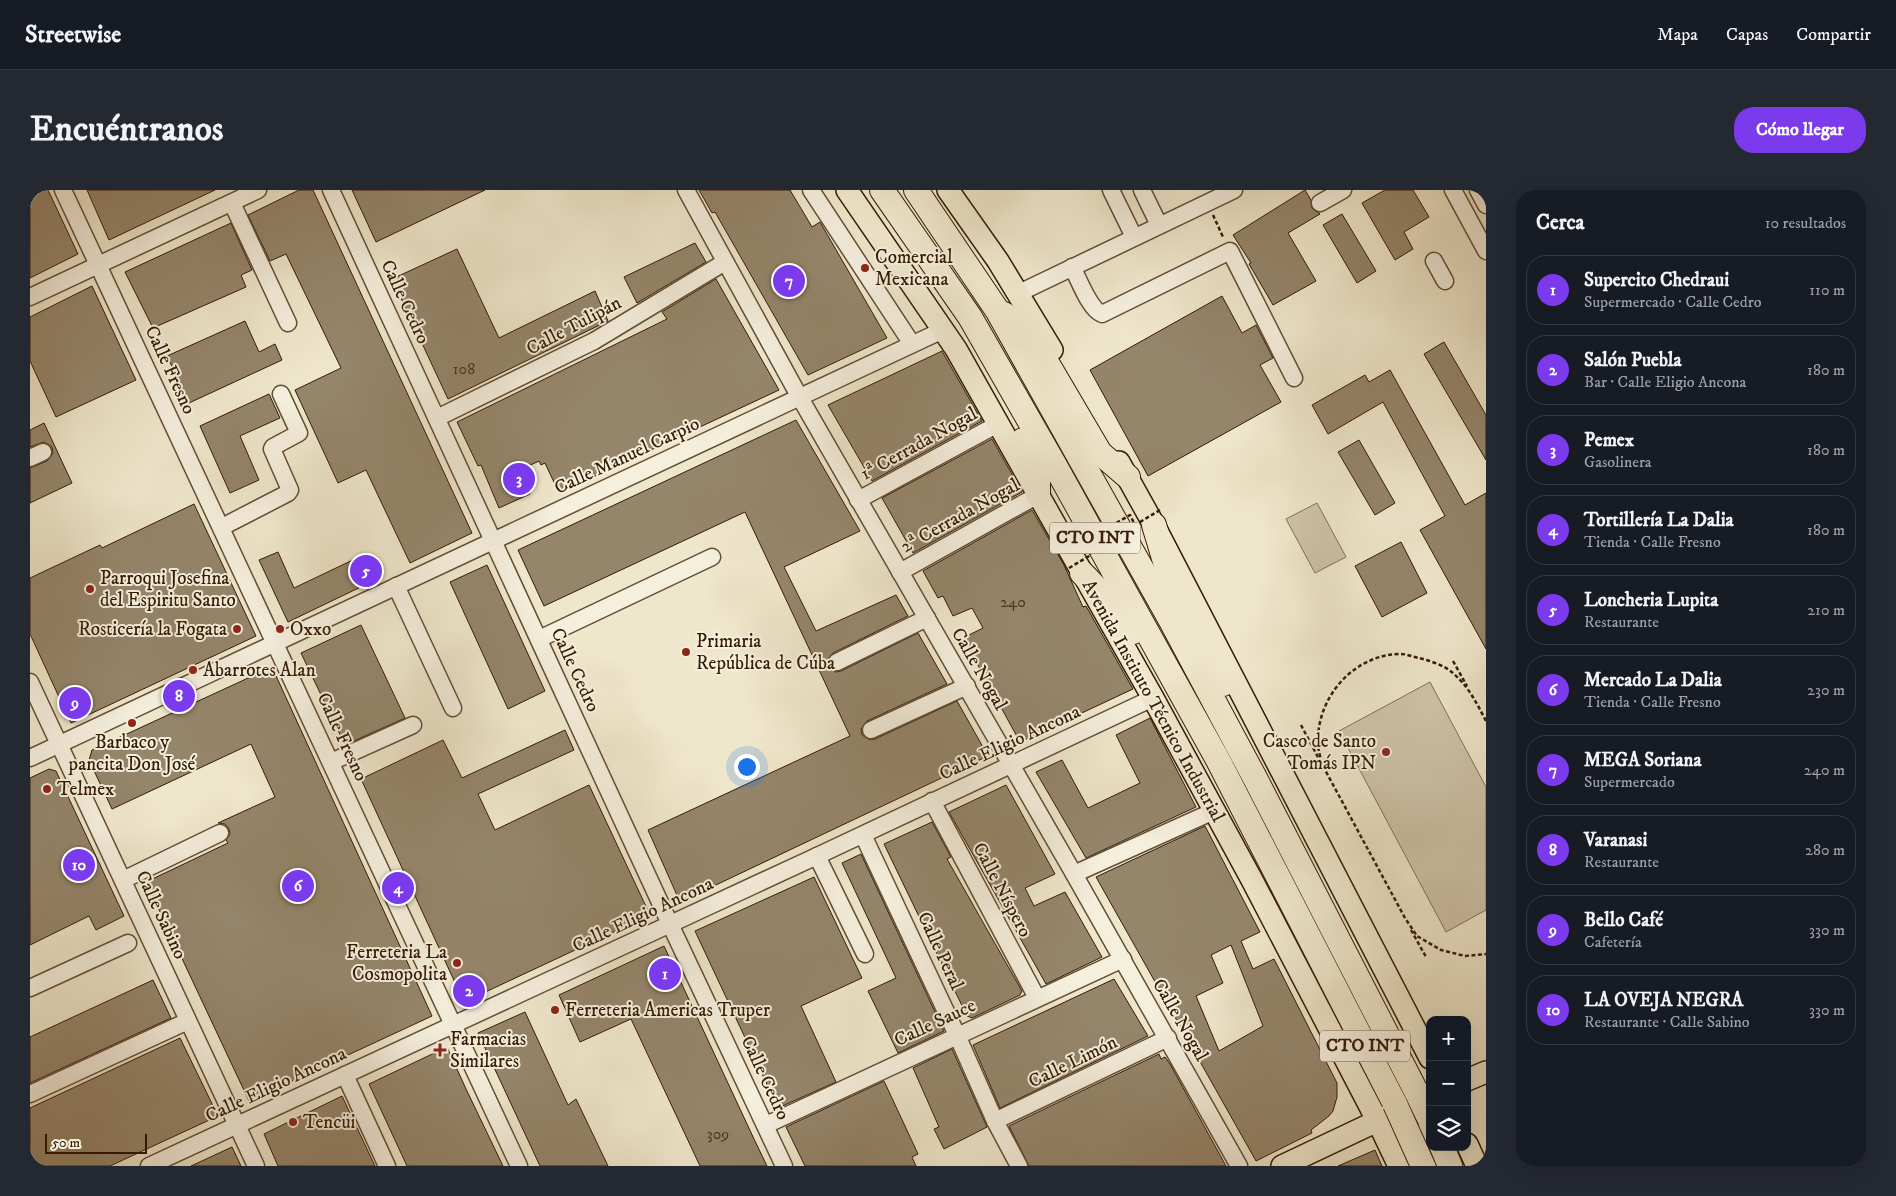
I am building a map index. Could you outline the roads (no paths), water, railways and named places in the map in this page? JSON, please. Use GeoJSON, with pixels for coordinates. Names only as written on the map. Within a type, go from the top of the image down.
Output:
{"type":"FeatureCollection","features":[{"type":"Feature","properties":{"kind":"highway","name":"CTO INT"},"geometry":{"type":"LineString","coordinates":[[882,190],[951,289],[989,350],[1218,760],[1395,1104],[1423,1166]]}},
{"type":"Feature","properties":{"kind":"highway","name":"CTO INT"},"geometry":{"type":"LineString","coordinates":[[916,190],[997,310],[1171,621],[1358,976],[1426,1112]]}},
{"type":"Feature","properties":{"kind":"highway"},"geometry":{"type":"LineString","coordinates":[[997,310],[1030,334],[1100,453],[1128,477]]}},
{"type":"Feature","properties":{"kind":"highway"},"geometry":{"type":"LineString","coordinates":[[989,350],[999,396],[1038,466],[1038,495]]}},
{"type":"Feature","properties":{"kind":"highway"},"geometry":{"type":"LineString","coordinates":[[1157,518],[1172,585],[1236,709],[1238,745]]}},
{"type":"Feature","properties":{"kind":"highway"},"geometry":{"type":"LineString","coordinates":[[1076,570],[1125,618],[1190,735],[1218,760]]}},
{"type":"Feature","properties":{"kind":"highway"},"geometry":{"type":"LineString","coordinates":[[1444,1151],[1450,1166]]}},
{"type":"Feature","properties":{"kind":"main road","name":"Avenida Instituto Técnico Industrial"},"geometry":{"type":"LineString","coordinates":[[847,190],[943,330],[998,424],[1038,495],[1076,570],[1153,698],[1378,1120]]}},
{"type":"Feature","properties":{"kind":"main road","name":"CTO INT"},"geometry":{"type":"LineString","coordinates":[[948,190],[1018,293],[1128,477],[1157,518],[1426,1050]]}},
{"type":"Feature","properties":{"kind":"main road"},"geometry":{"type":"LineString","coordinates":[[1471,1078],[1486,1072]]}},
{"type":"Feature","properties":{"kind":"main road"},"geometry":{"type":"LineString","coordinates":[[1282,1166],[1426,1099]]}},
{"type":"Feature","properties":{"kind":"main road","name":"CTO INT"},"geometry":{"type":"LineString","coordinates":[[1378,1120],[1399,1166]]}},
{"type":"Feature","properties":{"kind":"main road"},"geometry":{"type":"LineString","coordinates":[[1470,1151],[1477,1166]]}},
{"type":"Feature","properties":{"kind":"street","name":"Calle Fresno"},"geometry":{"type":"LineString","coordinates":[[64,190],[519,1166]]}},
{"type":"Feature","properties":{"kind":"street"},"geometry":{"type":"LineString","coordinates":[[30,297],[258,190]]}},
{"type":"Feature","properties":{"kind":"street","name":"Calle Cedro"},"geometry":{"type":"LineString","coordinates":[[331,190],[492,541],[784,1166]]}},
{"type":"Feature","properties":{"kind":"street","name":"Calle Nogal"},"geometry":{"type":"LineString","coordinates":[[686,190],[799,396],[1168,1038],[1239,1166]]}},
{"type":"Feature","properties":{"kind":"street"},"geometry":{"type":"LineString","coordinates":[[811,190],[912,344]]}},
{"type":"Feature","properties":{"kind":"street"},"geometry":{"type":"LineString","coordinates":[[1111,190],[1134,237]]}},
{"type":"Feature","properties":{"kind":"street"},"geometry":{"type":"LineString","coordinates":[[1142,190],[1159,224]]}},
{"type":"Feature","properties":{"kind":"street"},"geometry":{"type":"LineString","coordinates":[[1018,293],[1159,224],[1234,190]]}},
{"type":"Feature","properties":{"kind":"street"},"geometry":{"type":"LineString","coordinates":[[1320,203],[1343,190]]}},
{"type":"Feature","properties":{"kind":"street"},"geometry":{"type":"LineString","coordinates":[[1453,190],[1486,252]]}},
{"type":"Feature","properties":{"kind":"street"},"geometry":{"type":"LineString","coordinates":[[1478,190],[1486,205]]}},
{"type":"Feature","properties":{"kind":"street"},"geometry":{"type":"LineString","coordinates":[[232,203],[288,323]]}},
{"type":"Feature","properties":{"kind":"street"},"geometry":{"type":"LineString","coordinates":[[1072,267],[1096,312],[1102,314],[1230,251],[1294,378]]}},
{"type":"Feature","properties":{"kind":"street"},"geometry":{"type":"LineString","coordinates":[[1434,261],[1445,281]]}},
{"type":"Feature","properties":{"kind":"street","name":"Calle Tulipán"},"geometry":{"type":"LineString","coordinates":[[437,418],[594,341],[725,262]]}},
{"type":"Feature","properties":{"kind":"street","name":"Calle Manuel Carpio"},"geometry":{"type":"LineString","coordinates":[[30,758],[943,330]]}},
{"type":"Feature","properties":{"kind":"street"},"geometry":{"type":"LineString","coordinates":[[222,527],[288,493],[290,490],[272,449],[300,434],[281,394]]}},
{"type":"Feature","properties":{"kind":"street","name":"1ª Cerrada Nogal"},"geometry":{"type":"LineString","coordinates":[[858,500],[998,424]]}},
{"type":"Feature","properties":{"kind":"street","name":"2ª Cerrada Nogal"},"geometry":{"type":"LineString","coordinates":[[900,572],[1038,495]]}},
{"type":"Feature","properties":{"kind":"street"},"geometry":{"type":"LineString","coordinates":[[539,640],[712,557]]}},
{"type":"Feature","properties":{"kind":"street"},"geometry":{"type":"LineString","coordinates":[[396,586],[453,708]]}},
{"type":"Feature","properties":{"kind":"street"},"geometry":{"type":"LineString","coordinates":[[837,662],[927,618]]}},
{"type":"Feature","properties":{"kind":"street","name":"Calle Sabino"},"geometry":{"type":"LineString","coordinates":[[30,682],[256,1166]]}},
{"type":"Feature","properties":{"kind":"street"},"geometry":{"type":"LineString","coordinates":[[871,730],[966,686]]}},
{"type":"Feature","properties":{"kind":"street","name":"Calle Eligio Ancona"},"geometry":{"type":"LineString","coordinates":[[149,1166],[863,835],[1153,698]]}},
{"type":"Feature","properties":{"kind":"street"},"geometry":{"type":"LineString","coordinates":[[331,762],[413,725]]}},
{"type":"Feature","properties":{"kind":"street","name":"Calle Níspero"},"geometry":{"type":"LineString","coordinates":[[932,801],[1036,998]]}},
{"type":"Feature","properties":{"kind":"street"},"geometry":{"type":"LineString","coordinates":[[1074,874],[1214,811]]}},
{"type":"Feature","properties":{"kind":"street"},"geometry":{"type":"LineString","coordinates":[[123,880],[220,833]]}},
{"type":"Feature","properties":{"kind":"street","name":"Calle Peral"},"geometry":{"type":"LineString","coordinates":[[863,835],[957,1035],[995,1121],[1019,1166]]}},
{"type":"Feature","properties":{"kind":"street"},"geometry":{"type":"LineString","coordinates":[[817,856],[865,954]]}},
{"type":"Feature","properties":{"kind":"street"},"geometry":{"type":"LineString","coordinates":[[30,988],[128,943]]}},
{"type":"Feature","properties":{"kind":"street","name":"Calle Sauce"},"geometry":{"type":"LineString","coordinates":[[766,1125],[1122,959]]}},
{"type":"Feature","properties":{"kind":"street"},"geometry":{"type":"LineString","coordinates":[[30,1094],[188,1021]]}},
{"type":"Feature","properties":{"kind":"street","name":"Calle Limón"},"geometry":{"type":"LineString","coordinates":[[995,1121],[1168,1038]]}},
{"type":"Feature","properties":{"kind":"street"},"geometry":{"type":"LineString","coordinates":[[345,1075],[387,1166]]}},
{"type":"Feature","properties":{"kind":"place","name":"Comercial Mexicana"},"geometry":{"type":"Point","coordinates":[865,268]}},
{"type":"Feature","properties":{"kind":"place","name":"MEGA Soriana"},"geometry":{"type":"Point","coordinates":[789,281]}},
{"type":"Feature","properties":{"kind":"place","name":"Pemex"},"geometry":{"type":"Point","coordinates":[519,479]}},
{"type":"Feature","properties":{"kind":"place","name":"Loncheria Lupita"},"geometry":{"type":"Point","coordinates":[366,571]}},
{"type":"Feature","properties":{"kind":"place","name":"Parroqui Josefina del Espiritu Santo"},"geometry":{"type":"Point","coordinates":[90,589]}},
{"type":"Feature","properties":{"kind":"place","name":"Rosticería la Fogata"},"geometry":{"type":"Point","coordinates":[237,629]}},
{"type":"Feature","properties":{"kind":"place","name":"Oxxo"},"geometry":{"type":"Point","coordinates":[280,629]}},
{"type":"Feature","properties":{"kind":"place","name":"Primaria República de Cúba"},"geometry":{"type":"Point","coordinates":[686,652]}},
{"type":"Feature","properties":{"kind":"place","name":"Abarrotes Alan"},"geometry":{"type":"Point","coordinates":[193,670]}},
{"type":"Feature","properties":{"kind":"place","name":"Varanasi"},"geometry":{"type":"Point","coordinates":[179,696]}},
{"type":"Feature","properties":{"kind":"place","name":"Bello Café"},"geometry":{"type":"Point","coordinates":[75,703]}},
{"type":"Feature","properties":{"kind":"place","name":"Barbaco y pancita Don José"},"geometry":{"type":"Point","coordinates":[132,723]}},
{"type":"Feature","properties":{"kind":"place","name":"Casco de Santo Tomás IPN"},"geometry":{"type":"Point","coordinates":[1386,752]}},
{"type":"Feature","properties":{"kind":"place","name":"Telmex"},"geometry":{"type":"Point","coordinates":[47,789]}},
{"type":"Feature","properties":{"kind":"place","name":"LA OVEJA NEGRA"},"geometry":{"type":"Point","coordinates":[79,865]}},
{"type":"Feature","properties":{"kind":"place","name":"Mercado La Dalia"},"geometry":{"type":"Point","coordinates":[298,886]}},
{"type":"Feature","properties":{"kind":"place","name":"Tortillería La Dalia"},"geometry":{"type":"Point","coordinates":[398,888]}},
{"type":"Feature","properties":{"kind":"place","name":"Ferreteria La Cosmopolita"},"geometry":{"type":"Point","coordinates":[457,963]}},
{"type":"Feature","properties":{"kind":"place","name":"Supercito Chedraui"},"geometry":{"type":"Point","coordinates":[665,974]}},
{"type":"Feature","properties":{"kind":"place","name":"Salón Puebla"},"geometry":{"type":"Point","coordinates":[469,991]}},
{"type":"Feature","properties":{"kind":"place","name":"Ferreteria Americas Truper"},"geometry":{"type":"Point","coordinates":[555,1010]}},
{"type":"Feature","properties":{"kind":"place","name":"Farmacias Similares"},"geometry":{"type":"Point","coordinates":[440,1050]}},
{"type":"Feature","properties":{"kind":"place","name":"Tencüi"},"geometry":{"type":"Point","coordinates":[293,1122]}}]}
